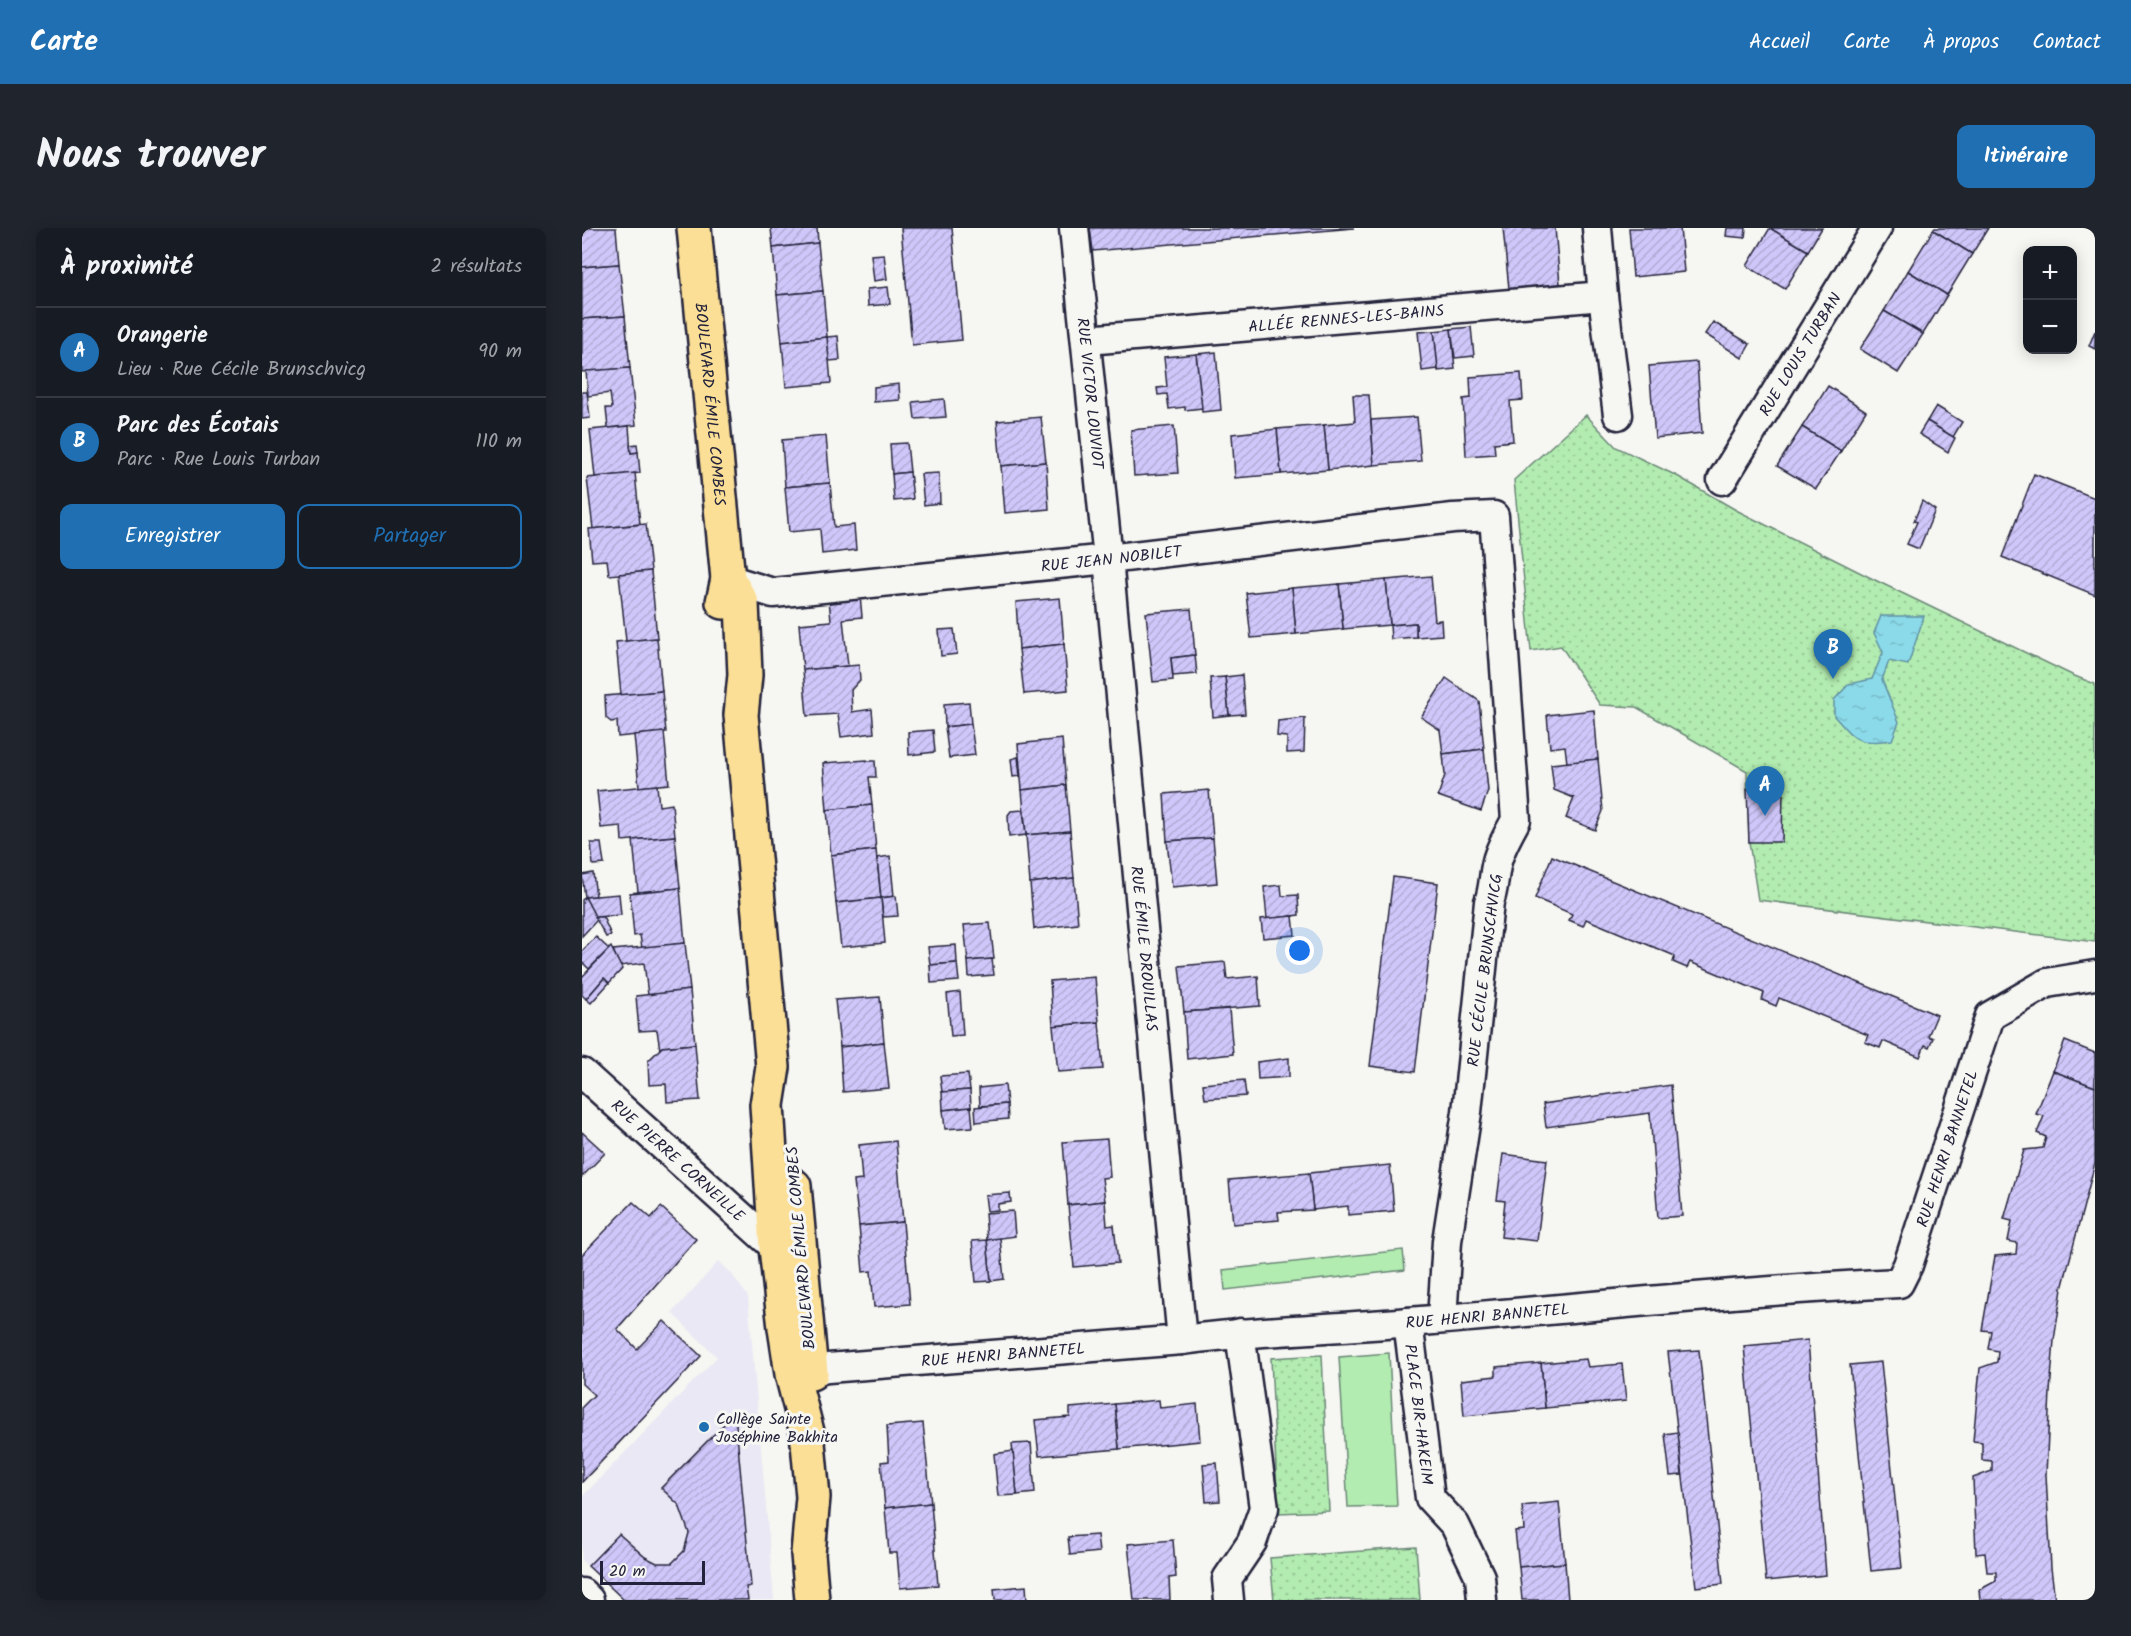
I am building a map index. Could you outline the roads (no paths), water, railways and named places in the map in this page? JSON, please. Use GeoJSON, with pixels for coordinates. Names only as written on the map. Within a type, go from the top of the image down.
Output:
{"type":"FeatureCollection","features":[{"type":"Feature","properties":{"kind":"main road","name":"BOULEVARD ÉMILE COMBES"},"geometry":{"type":"LineString","coordinates":[[694,228],[728,579],[742,603],[745,675],[741,715],[774,1067],[787,1102],[802,1372],[813,1497],[808,1554],[812,1600]]}},
{"type":"Feature","properties":{"kind":"main road","name":"BOULEVARD ÉMILE COMBES"},"geometry":{"type":"LineString","coordinates":[[774,1067],[767,1105],[776,1248],[785,1328],[802,1372]]}},
{"type":"Feature","properties":{"kind":"main road","name":"BOULEVARD ÉMILE COMBES"},"geometry":{"type":"LineString","coordinates":[[813,1497],[829,1550],[834,1600]]}},
{"type":"Feature","properties":{"kind":"street","name":"RUE VICTOR LOUVIOT"},"geometry":{"type":"LineString","coordinates":[[1074,228],[1108,559]]}},
{"type":"Feature","properties":{"kind":"street"},"geometry":{"type":"LineString","coordinates":[[1598,228],[1603,296],[1618,415]]}},
{"type":"Feature","properties":{"kind":"street","name":"RUE LOUIS TURBAN"},"geometry":{"type":"LineString","coordinates":[[1722,480],[1877,228]]}},
{"type":"Feature","properties":{"kind":"street","name":"ALLÉE RENNES-LES-BAINS"},"geometry":{"type":"LineString","coordinates":[[1087,340],[1603,296]]}},
{"type":"Feature","properties":{"kind":"street","name":"RUE JEAN NOBILET"},"geometry":{"type":"LineString","coordinates":[[728,579],[773,593],[1108,559],[1453,518],[1494,516]]}},
{"type":"Feature","properties":{"kind":"street","name":"RUE CÉCILE BRUNSCHVICG"},"geometry":{"type":"LineString","coordinates":[[1442,1319],[1447,1241],[1467,1112],[1489,902],[1493,893],[1492,885],[1499,855],[1516,820],[1494,516]]}},
{"type":"Feature","properties":{"kind":"street","name":"RUE ÉMILE DROUILLAS"},"geometry":{"type":"LineString","coordinates":[[1108,559],[1182,1340]]}},
{"type":"Feature","properties":{"kind":"street","name":"RUE HENRI BANNETEL"},"geometry":{"type":"LineString","coordinates":[[802,1372],[828,1368],[1182,1340],[1240,1333],[1899,1283],[1912,1254],[1990,1016],[2047,983],[2095,975]]}},
{"type":"Feature","properties":{"kind":"street","name":"RUE PIERRE CORNEILLE"},"geometry":{"type":"LineString","coordinates":[[582,1072],[776,1248]]}},
{"type":"Feature","properties":{"kind":"street","name":"PLACE BIR-HAKEIM"},"geometry":{"type":"LineString","coordinates":[[1408,1322],[1430,1498],[1455,1526],[1480,1577],[1482,1600]]}},
{"type":"Feature","properties":{"kind":"street"},"geometry":{"type":"LineString","coordinates":[[1229,1600],[1227,1579],[1252,1542],[1264,1508],[1240,1333]]}},
{"type":"Feature","properties":{"kind":"street"},"geometry":{"type":"LineString","coordinates":[[582,1593],[589,1600]]}},
{"type":"Feature","properties":{"kind":"water"},"geometry":{"type":"Polygon","coordinates":[[[1881,616],[1924,616],[1908,665],[1889,661],[1882,680],[1899,722],[1892,740],[1871,742],[1853,736],[1834,716],[1834,700],[1849,684],[1872,679],[1883,652],[1874,633],[1881,616]]]}},
{"type":"Feature","properties":{"kind":"place","name":"Parc des Écotais"},"geometry":{"type":"Point","coordinates":[1833,679]}},
{"type":"Feature","properties":{"kind":"place","name":"Orangerie"},"geometry":{"type":"Point","coordinates":[1765,816]}},
{"type":"Feature","properties":{"kind":"place","name":"Collège Sainte Joséphine Bakhita"},"geometry":{"type":"Point","coordinates":[704,1427]}}]}
